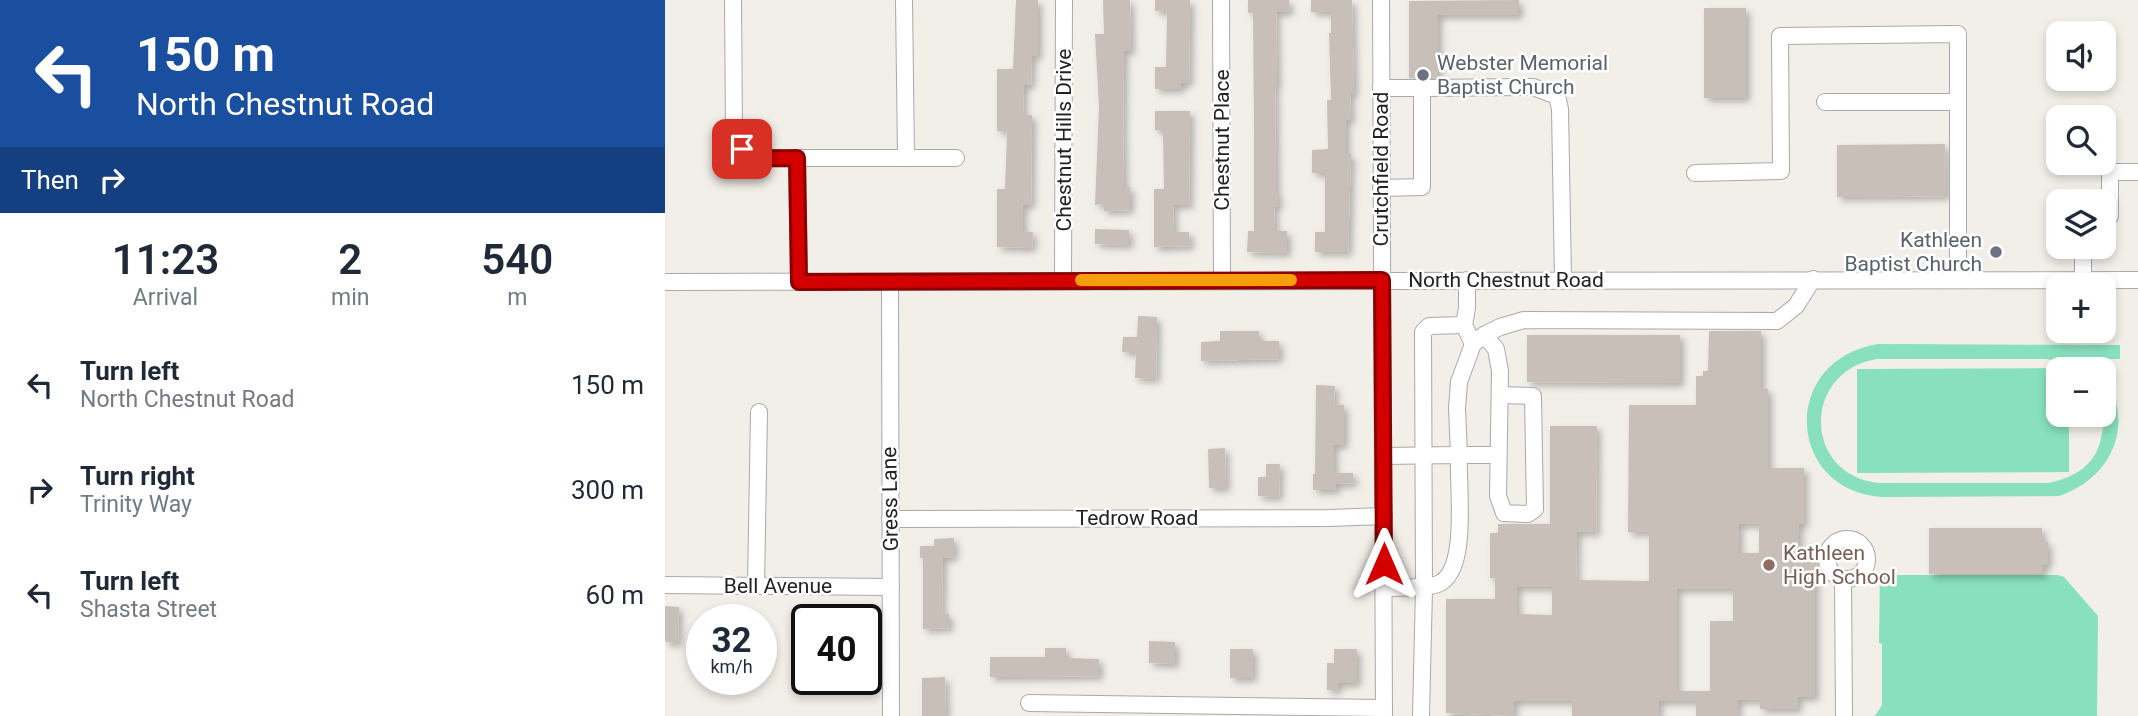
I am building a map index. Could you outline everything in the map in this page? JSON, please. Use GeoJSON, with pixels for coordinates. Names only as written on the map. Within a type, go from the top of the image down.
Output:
{"type":"FeatureCollection","features":[{"type":"Feature","properties":{"kind":"street"},"geometry":{"type":"LineString","coordinates":[[733,0],[734,130],[737,142],[750,155],[762,158],[956,158]]}},
{"type":"Feature","properties":{"kind":"street"},"geometry":{"type":"LineString","coordinates":[[904,0],[906,158]]}},
{"type":"Feature","properties":{"kind":"street","name":"Chestnut Hills Drive"},"geometry":{"type":"LineString","coordinates":[[1063,280],[1064,0]]}},
{"type":"Feature","properties":{"kind":"street","name":"Chestnut Place"},"geometry":{"type":"LineString","coordinates":[[1221,0],[1222,280]]}},
{"type":"Feature","properties":{"kind":"street","name":"Crutchfield Road"},"geometry":{"type":"LineString","coordinates":[[1381,0],[1384,712]]}},
{"type":"Feature","properties":{"kind":"street"},"geometry":{"type":"LineString","coordinates":[[1695,173],[1781,171],[1780,36],[1958,34],[1958,279]]}},
{"type":"Feature","properties":{"kind":"street"},"geometry":{"type":"LineString","coordinates":[[1381,88],[1534,87],[1557,96],[1560,109],[1563,279]]}},
{"type":"Feature","properties":{"kind":"street"},"geometry":{"type":"LineString","coordinates":[[1381,188],[1422,187],[1422,88]]}},
{"type":"Feature","properties":{"kind":"street"},"geometry":{"type":"LineString","coordinates":[[1825,102],[1958,102]]}},
{"type":"Feature","properties":{"kind":"street"},"geometry":{"type":"LineString","coordinates":[[797,158],[799,282]]}},
{"type":"Feature","properties":{"kind":"street"},"geometry":{"type":"LineString","coordinates":[[2110,189],[2110,172],[2138,172]]}},
{"type":"Feature","properties":{"kind":"street"},"geometry":{"type":"LineString","coordinates":[[1464,325],[1467,279]]}},
{"type":"Feature","properties":{"kind":"street"},"geometry":{"type":"LineString","coordinates":[[1384,588],[1437,585],[1448,577],[1455,562],[1460,531],[1457,408],[1459,382],[1478,339],[1524,320],[1777,321],[1797,306],[1813,279]]}},
{"type":"Feature","properties":{"kind":"street","name":"North Chestnut Road"},"geometry":{"type":"LineString","coordinates":[[665,282],[2046,280]]}},
{"type":"Feature","properties":{"kind":"street","name":"North Chestnut Road"},"geometry":{"type":"LineString","coordinates":[[2116,280],[2138,280]]}},
{"type":"Feature","properties":{"kind":"street","name":"Gress Lane"},"geometry":{"type":"LineString","coordinates":[[890,282],[891,716]]}},
{"type":"Feature","properties":{"kind":"street"},"geometry":{"type":"LineString","coordinates":[[1421,716],[1424,585],[1423,332],[1429,326],[1464,325],[1478,339],[1496,349],[1500,371],[1497,496],[1504,513],[1528,514],[1535,509],[1533,396],[1500,396]]}},
{"type":"Feature","properties":{"kind":"street"},"geometry":{"type":"LineString","coordinates":[[756,585],[759,412]]}},
{"type":"Feature","properties":{"kind":"street"},"geometry":{"type":"LineString","coordinates":[[1383,456],[1498,455]]}},
{"type":"Feature","properties":{"kind":"street","name":"Tedrow Road"},"geometry":{"type":"LineString","coordinates":[[890,519],[1384,516]]}},
{"type":"Feature","properties":{"kind":"street"},"geometry":{"type":"LineString","coordinates":[[1843,579],[1844,716]]}},
{"type":"Feature","properties":{"kind":"street","name":"Bell Avenue"},"geometry":{"type":"LineString","coordinates":[[665,585],[891,587]]}},
{"type":"Feature","properties":{"kind":"street"},"geometry":{"type":"LineString","coordinates":[[1029,703],[1384,712]]}},
{"type":"Feature","properties":{"kind":"green space"},"geometry":{"type":"Polygon","coordinates":[[[1878,344],[2120,345],[2120,359],[1877,359],[1852,367],[1835,382],[1824,401],[1821,422],[1825,443],[1836,462],[1854,476],[1879,483],[2048,483],[2069,477],[2084,468],[2094,457],[2103,427],[2116,427],[2116,405],[2118,430],[2113,447],[2105,463],[2093,476],[2077,488],[2059,496],[1882,497],[1850,489],[1827,473],[1812,450],[1807,424],[1810,398],[1823,374],[1846,355],[1878,344]]]}},
{"type":"Feature","properties":{"kind":"green space"},"geometry":{"type":"Polygon","coordinates":[[[2046,368],[2046,427],[2069,427],[2069,472],[1857,473],[1857,369],[2046,368]]]}},
{"type":"Feature","properties":{"kind":"green space"},"geometry":{"type":"Polygon","coordinates":[[[1880,575],[2064,577],[2098,616],[2097,716],[1875,716],[1882,705],[1880,575]]]}},
{"type":"Feature","properties":{"kind":"building"},"geometry":{"type":"Polygon","coordinates":[[[1016,0],[1038,0],[1038,56],[1032,56],[1031,85],[1024,85],[1023,109],[1024,115],[1032,115],[1031,205],[1023,205],[1023,231],[1033,232],[1032,248],[997,247],[997,189],[1005,189],[1007,131],[997,131],[997,69],[1013,69],[1016,0]]]}},
{"type":"Feature","properties":{"kind":"building"},"geometry":{"type":"Polygon","coordinates":[[[1103,0],[1130,0],[1131,51],[1124,51],[1123,133],[1124,187],[1130,187],[1130,210],[1104,211],[1103,204],[1095,205],[1099,106],[1095,34],[1104,34],[1103,0]]]}},
{"type":"Feature","properties":{"kind":"building"},"geometry":{"type":"Polygon","coordinates":[[[1155,0],[1190,0],[1189,83],[1181,83],[1181,89],[1155,89],[1155,67],[1166,67],[1167,11],[1155,11],[1155,0]]]}},
{"type":"Feature","properties":{"kind":"building"},"geometry":{"type":"Polygon","coordinates":[[[1248,0],[1289,0],[1289,12],[1276,12],[1278,207],[1274,207],[1275,231],[1287,231],[1287,253],[1247,252],[1248,231],[1254,231],[1253,13],[1248,13],[1248,0]]]}},
{"type":"Feature","properties":{"kind":"building"},"geometry":{"type":"Polygon","coordinates":[[[1311,0],[1352,0],[1354,94],[1350,94],[1351,120],[1346,120],[1346,154],[1351,154],[1348,252],[1315,252],[1315,232],[1325,232],[1325,173],[1312,173],[1312,150],[1328,149],[1331,12],[1311,12],[1311,0]]]}},
{"type":"Feature","properties":{"kind":"building"},"geometry":{"type":"Polygon","coordinates":[[[1519,0],[1519,15],[1438,15],[1438,77],[1409,78],[1409,1],[1519,0]]]}},
{"type":"Feature","properties":{"kind":"building"},"geometry":{"type":"Polygon","coordinates":[[[1704,8],[1746,8],[1746,98],[1704,98],[1704,8]]]}},
{"type":"Feature","properties":{"kind":"building"},"geometry":{"type":"Polygon","coordinates":[[[1155,111],[1190,111],[1189,205],[1173,205],[1174,232],[1189,232],[1190,246],[1154,247],[1154,189],[1164,189],[1163,131],[1155,130],[1155,111]]]}},
{"type":"Feature","properties":{"kind":"building"},"geometry":{"type":"Polygon","coordinates":[[[1945,144],[1946,196],[1837,197],[1837,145],[1945,144]]]}},
{"type":"Feature","properties":{"kind":"building"},"geometry":{"type":"Polygon","coordinates":[[[1095,229],[1129,230],[1129,245],[1095,244],[1095,229]]]}},
{"type":"Feature","properties":{"kind":"building"},"geometry":{"type":"Polygon","coordinates":[[[1138,316],[1157,317],[1156,379],[1135,378],[1136,352],[1122,352],[1123,337],[1137,337],[1138,316]]]}},
{"type":"Feature","properties":{"kind":"building"},"geometry":{"type":"Polygon","coordinates":[[[1220,331],[1259,331],[1259,341],[1279,341],[1279,359],[1201,361],[1201,342],[1220,341],[1220,331]]]}},
{"type":"Feature","properties":{"kind":"building"},"geometry":{"type":"Polygon","coordinates":[[[1709,331],[1761,331],[1761,389],[1768,389],[1768,468],[1804,468],[1804,524],[1799,524],[1799,554],[1815,554],[1815,697],[1798,697],[1798,709],[1760,709],[1760,700],[1738,700],[1738,716],[1696,716],[1696,701],[1659,701],[1659,716],[1572,716],[1572,701],[1514,701],[1514,716],[1446,713],[1446,599],[1495,599],[1495,578],[1490,578],[1490,533],[1498,533],[1498,524],[1550,524],[1550,426],[1597,426],[1596,532],[1577,532],[1576,580],[1649,581],[1649,532],[1628,532],[1629,405],[1696,405],[1696,376],[1703,376],[1703,371],[1708,371],[1709,331]],[[1739,524],[1739,553],[1759,553],[1759,524],[1739,524]],[[1517,587],[1517,614],[1552,615],[1552,587],[1517,587]],[[1677,589],[1677,691],[1710,691],[1710,621],[1733,621],[1733,589],[1677,589]]]}},
{"type":"Feature","properties":{"kind":"building"},"geometry":{"type":"Polygon","coordinates":[[[1527,335],[1680,335],[1680,383],[1527,382],[1527,335]]]}},
{"type":"Feature","properties":{"kind":"building"},"geometry":{"type":"Polygon","coordinates":[[[1316,385],[1335,386],[1334,404],[1344,405],[1344,445],[1334,445],[1334,473],[1353,473],[1354,483],[1336,484],[1336,490],[1313,490],[1316,385]]]}},
{"type":"Feature","properties":{"kind":"building"},"geometry":{"type":"Polygon","coordinates":[[[1225,448],[1226,488],[1209,488],[1208,449],[1225,448]]]}},
{"type":"Feature","properties":{"kind":"building"},"geometry":{"type":"Polygon","coordinates":[[[1266,464],[1280,464],[1279,497],[1258,496],[1258,477],[1266,477],[1266,464]]]}},
{"type":"Feature","properties":{"kind":"building"},"geometry":{"type":"Polygon","coordinates":[[[1929,528],[2042,528],[2042,542],[2048,542],[2048,565],[2043,565],[2043,574],[1929,574],[1929,528]]]}},
{"type":"Feature","properties":{"kind":"building"},"geometry":{"type":"Polygon","coordinates":[[[954,538],[954,557],[943,558],[942,614],[949,614],[949,628],[923,629],[923,558],[920,558],[920,546],[934,546],[934,539],[954,538]]]}},
{"type":"Feature","properties":{"kind":"building"},"geometry":{"type":"Polygon","coordinates":[[[665,606],[679,607],[678,643],[665,642],[665,606]]]}},
{"type":"Feature","properties":{"kind":"building"},"geometry":{"type":"Polygon","coordinates":[[[1149,641],[1175,642],[1175,664],[1149,663],[1149,641]]]}},
{"type":"Feature","properties":{"kind":"building"},"geometry":{"type":"Polygon","coordinates":[[[1045,648],[1066,648],[1066,658],[1099,659],[1099,676],[990,677],[990,657],[1045,657],[1045,648]]]}},
{"type":"Feature","properties":{"kind":"building"},"geometry":{"type":"Polygon","coordinates":[[[1230,649],[1253,649],[1253,678],[1230,678],[1230,649]]]}},
{"type":"Feature","properties":{"kind":"building"},"geometry":{"type":"Polygon","coordinates":[[[1334,649],[1357,649],[1357,683],[1338,683],[1338,690],[1327,690],[1327,663],[1334,663],[1334,649]]]}},
{"type":"Feature","properties":{"kind":"building"},"geometry":{"type":"Polygon","coordinates":[[[945,677],[946,716],[922,716],[922,678],[945,677]]]}},
{"type":"Feature","properties":{"kind":"slow traffic"},"geometry":{"type":"LineString","coordinates":[[1081,280],[1291,280]]}},
{"type":"Feature","properties":{"kind":"place","name":"Webster Memorial Baptist Church"},"geometry":{"type":"Point","coordinates":[1423,75]}},
{"type":"Feature","properties":{"kind":"place","name":"Kathleen Baptist Church"},"geometry":{"type":"Point","coordinates":[1996,252]}},
{"type":"Feature","properties":{"kind":"place","name":"Kathleen High School"},"geometry":{"type":"Point","coordinates":[1769,565]}},
{"type":"Feature","properties":{"kind":"route"},"geometry":{"type":"LineString","coordinates":[[742,149],[750,155],[762,158],[797,158],[799,282],[1382,280],[1384,564]]}}]}
